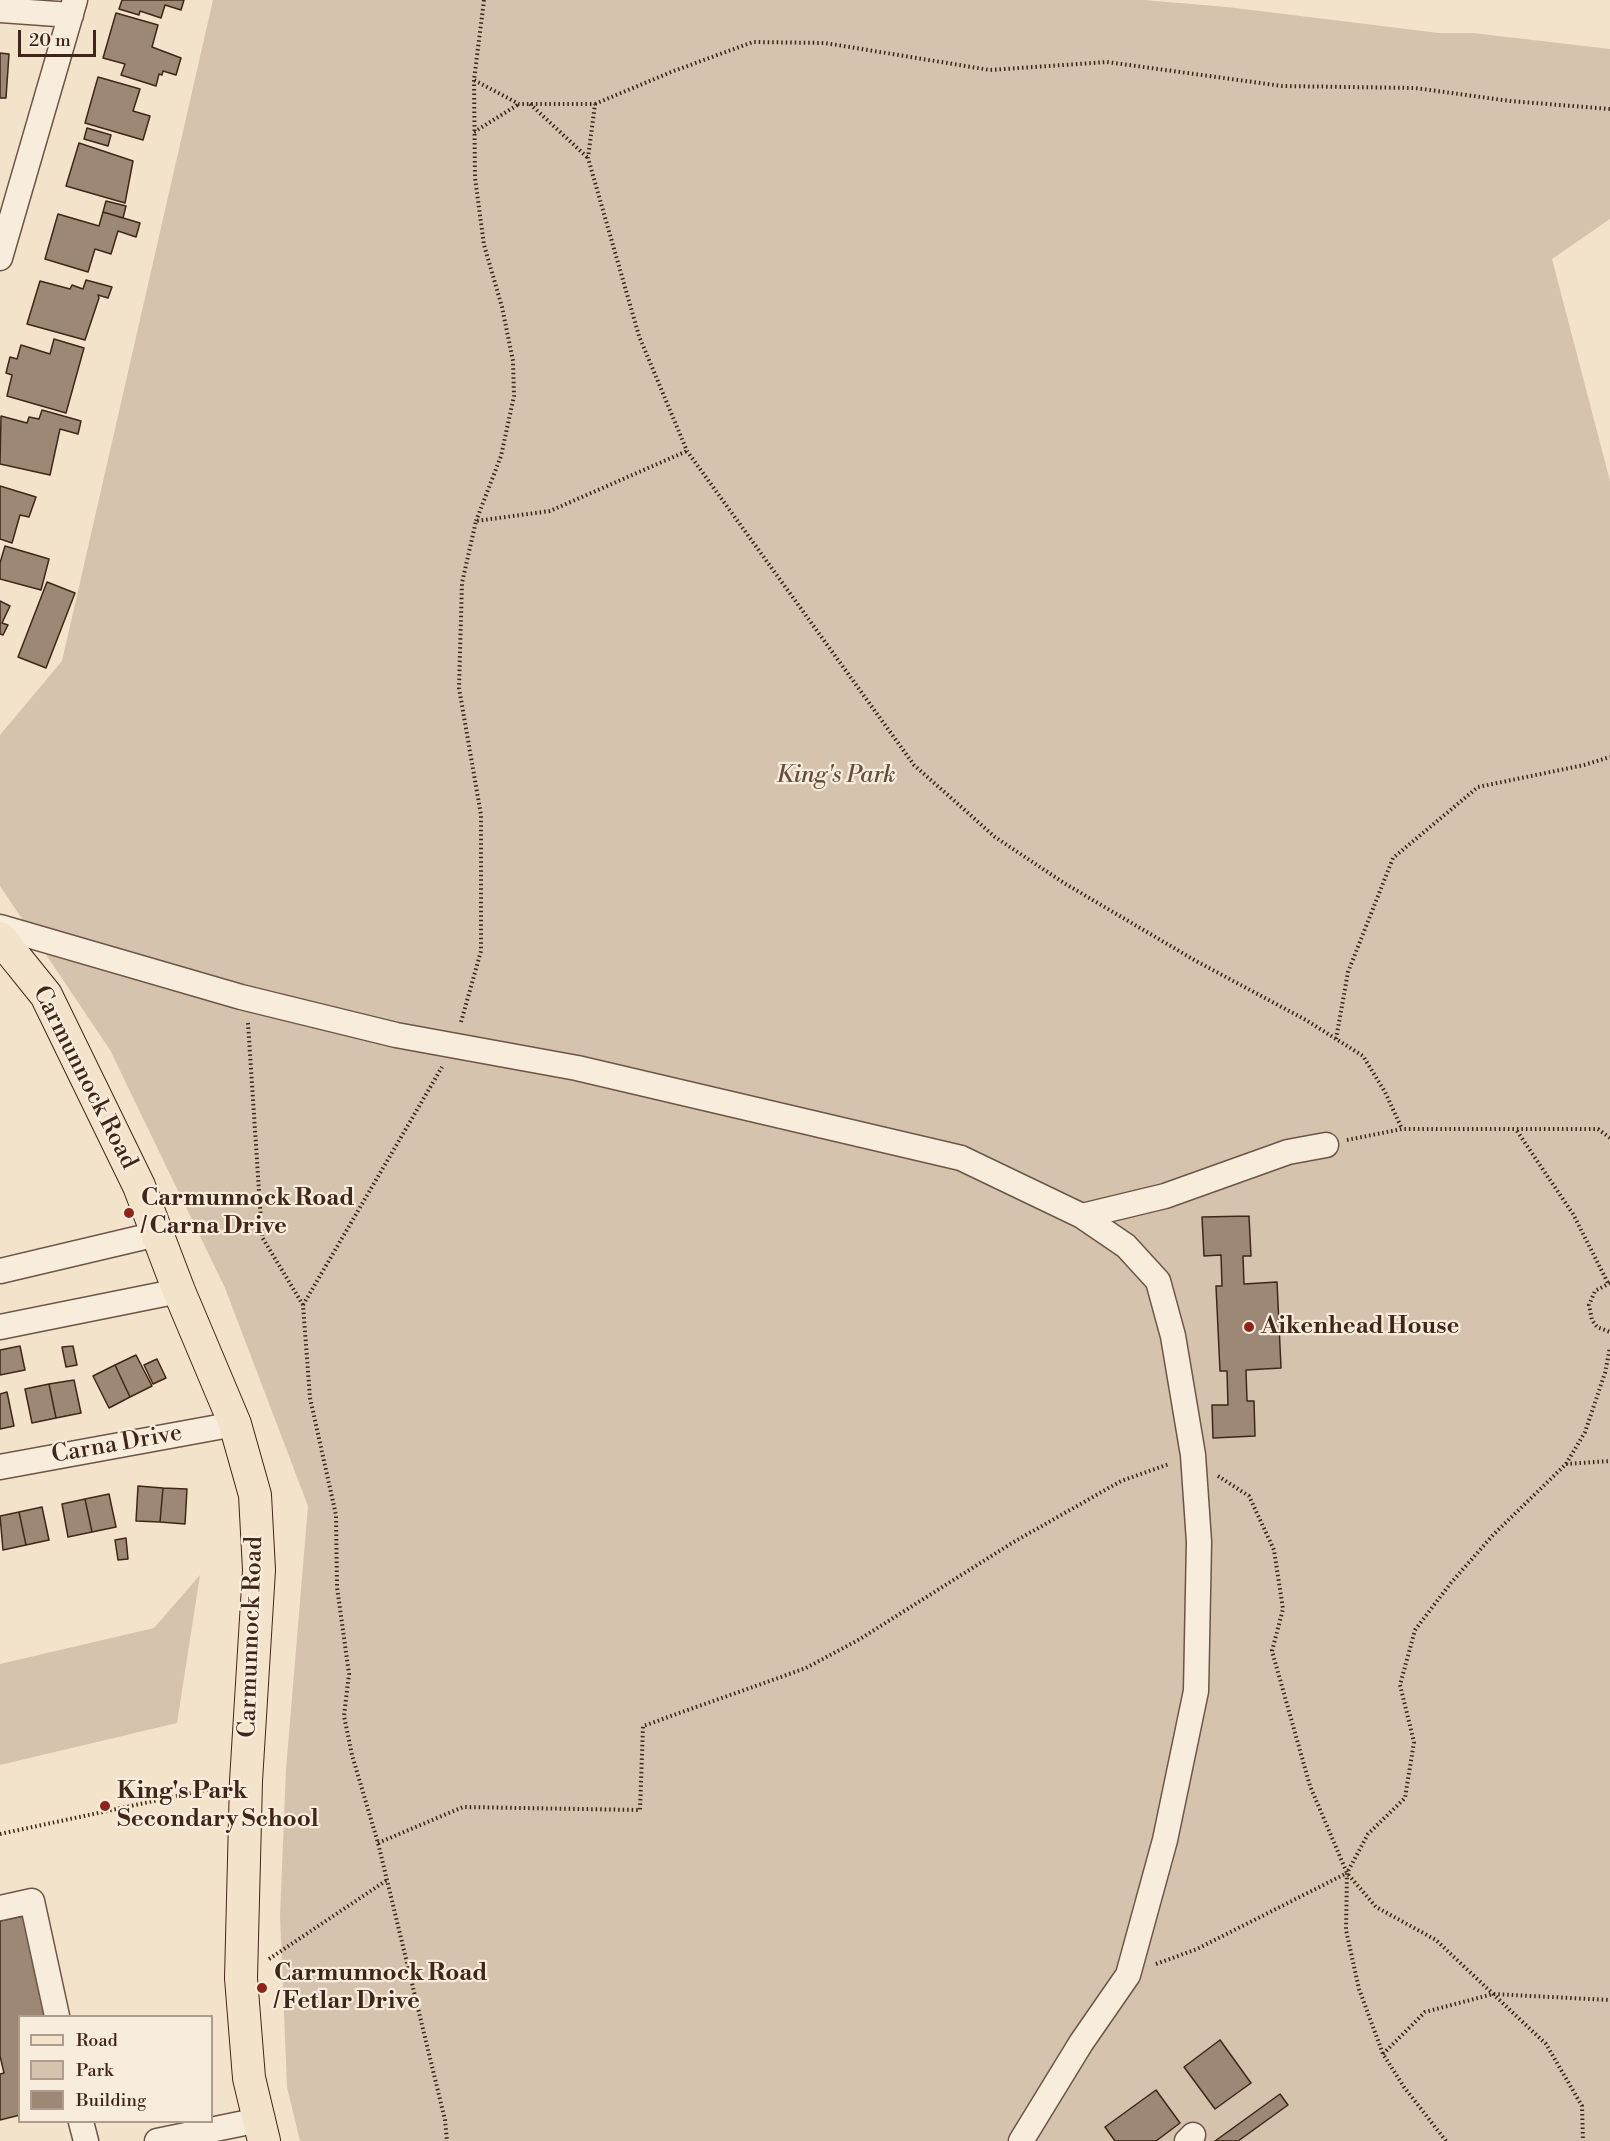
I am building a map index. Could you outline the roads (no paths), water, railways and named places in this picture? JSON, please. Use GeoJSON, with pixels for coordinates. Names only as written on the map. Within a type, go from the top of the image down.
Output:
{"type":"FeatureCollection","features":[{"type":"Feature","properties":{"kind":"main road","name":"Carmunnock Road"},"geometry":{"type":"LineString","coordinates":[[0,938],[46,995],[139,1186],[179,1291],[235,1424],[255,1495],[259,1570],[246,1781],[241,1978],[249,2078],[261,2131]]}},
{"type":"Feature","properties":{"kind":"street"},"geometry":{"type":"LineString","coordinates":[[0,10],[73,8],[0,258]]}},
{"type":"Feature","properties":{"kind":"street"},"geometry":{"type":"LineString","coordinates":[[0,927],[246,998],[396,1035],[577,1068],[961,1158],[1082,1216],[1126,1246],[1158,1281],[1173,1336],[1193,1455],[1199,1542],[1196,1691],[1165,1840],[1128,1975],[1081,2043],[1021,2141]]}},
{"type":"Feature","properties":{"kind":"street"},"geometry":{"type":"LineString","coordinates":[[1082,1216],[1165,1196],[1288,1152],[1326,1145]]}},
{"type":"Feature","properties":{"kind":"street"},"geometry":{"type":"LineString","coordinates":[[0,1271],[157,1234]]}},
{"type":"Feature","properties":{"kind":"street"},"geometry":{"type":"LineString","coordinates":[[0,1327],[179,1291]]}},
{"type":"Feature","properties":{"kind":"street","name":"Carna Drive"},"geometry":{"type":"LineString","coordinates":[[0,1467],[235,1424]]}},
{"type":"Feature","properties":{"kind":"street"},"geometry":{"type":"LineString","coordinates":[[0,1908],[32,1901],[57,2015]]}},
{"type":"Feature","properties":{"kind":"street"},"geometry":{"type":"LineString","coordinates":[[82,2123],[86,2141]]}},
{"type":"Feature","properties":{"kind":"street"},"geometry":{"type":"LineString","coordinates":[[157,2141],[261,2131]]}},
{"type":"Feature","properties":{"kind":"place","name":"Carmunnock Road / Carna Drive"},"geometry":{"type":"Point","coordinates":[129,1213]}},
{"type":"Feature","properties":{"kind":"place","name":"Aikenhead House"},"geometry":{"type":"Point","coordinates":[1249,1327]}},
{"type":"Feature","properties":{"kind":"place","name":"King's Park Secondary School"},"geometry":{"type":"Point","coordinates":[105,1806]}},
{"type":"Feature","properties":{"kind":"place","name":"Carmunnock Road / Fetlar Drive"},"geometry":{"type":"Point","coordinates":[262,1988]}},
{"type":"Feature","properties":{"kind":"park label","name":"King's Park"},"geometry":{"type":"Point","coordinates":[836,776]}}]}
